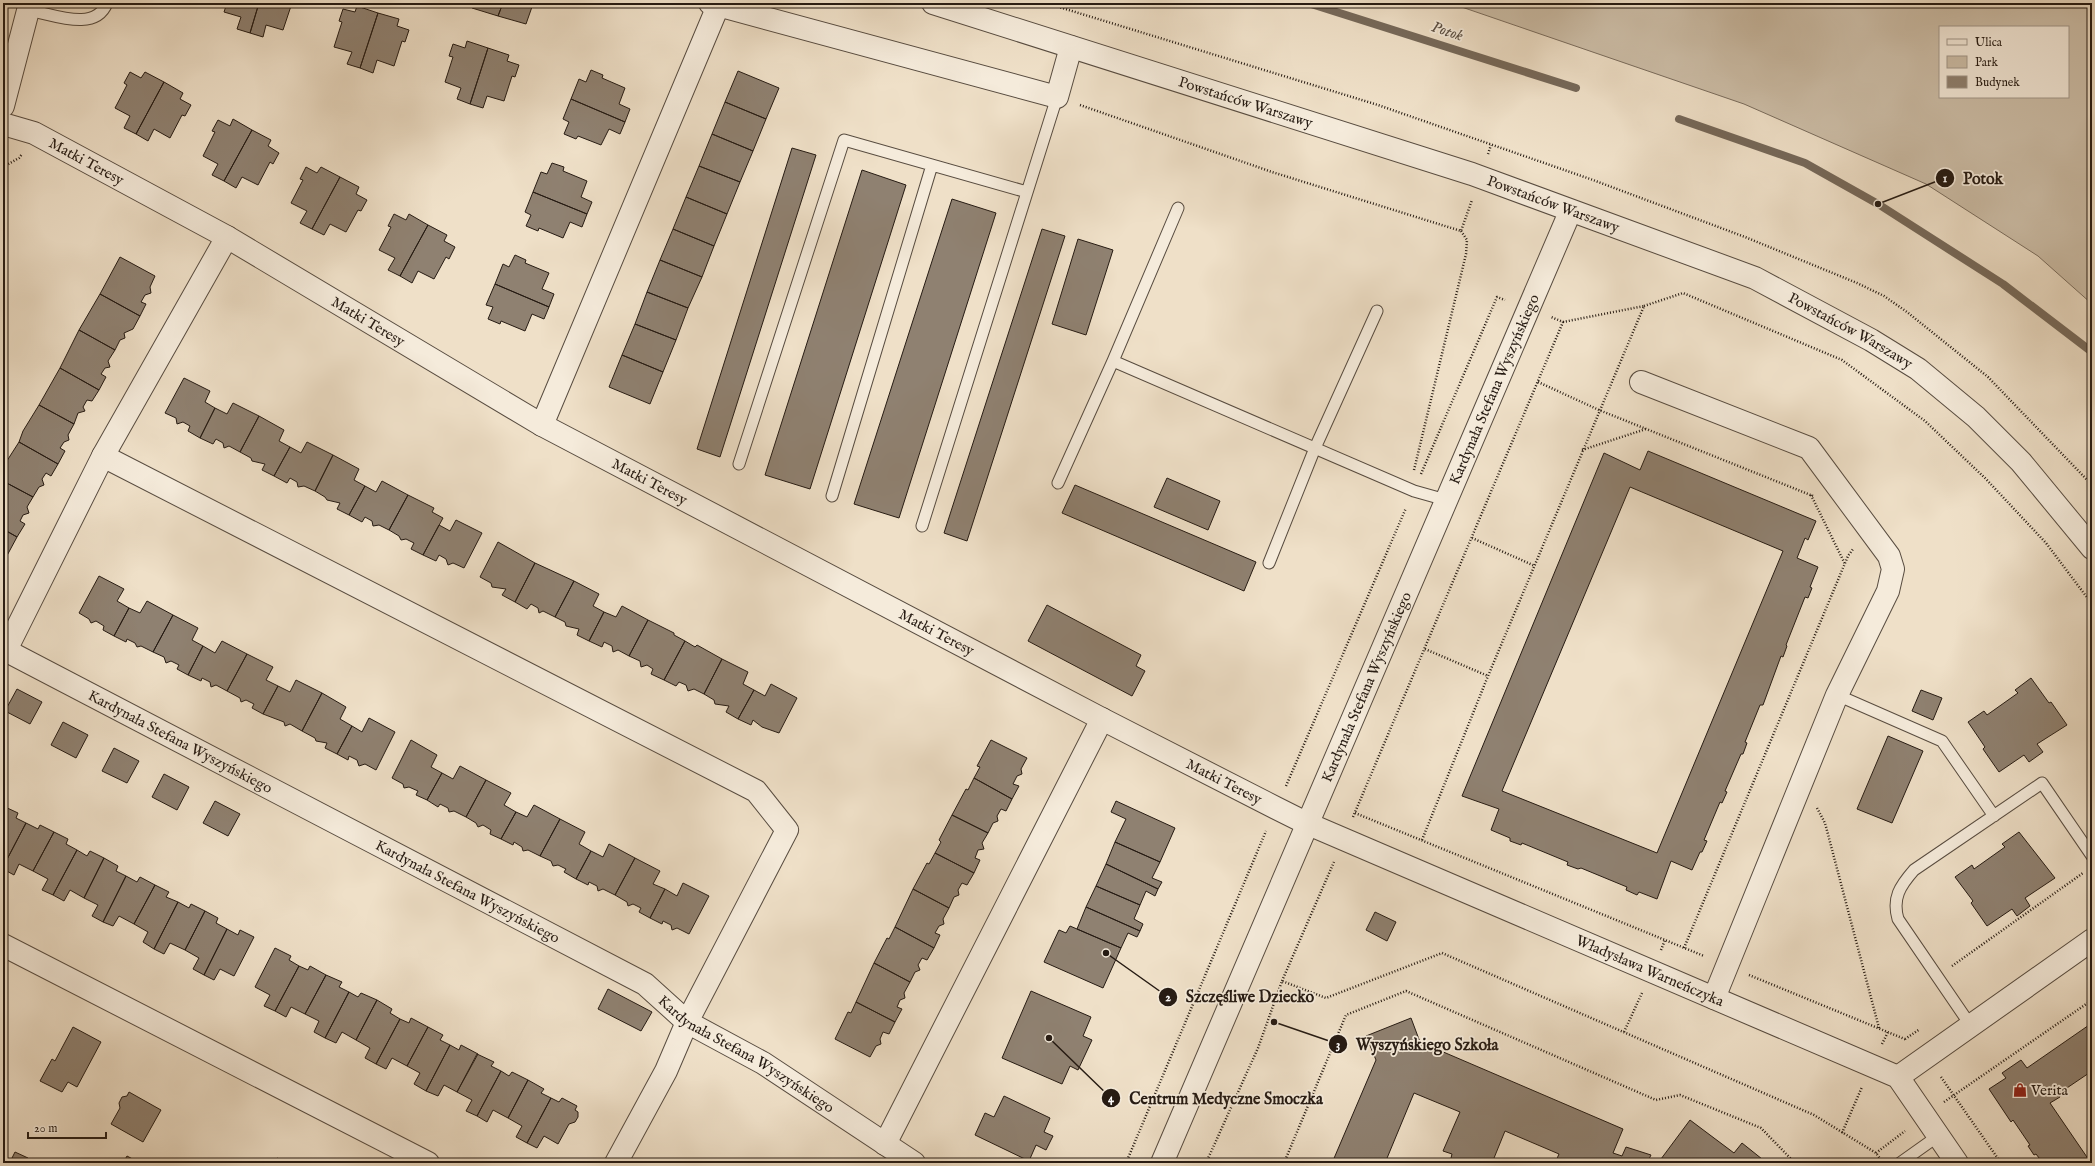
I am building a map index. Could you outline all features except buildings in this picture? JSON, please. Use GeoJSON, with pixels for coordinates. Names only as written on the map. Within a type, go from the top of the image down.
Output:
{"type":"FeatureCollection","features":[{"type":"Feature","properties":{"kind":"street","name":"Powstańców Warszawy"},"geometry":{"type":"LineString","coordinates":[[934,3],[1472,174],[1570,212],[1656,241],[1755,278],[1871,340],[1918,369],[1976,418],[2021,462],[2092,548]]}},
{"type":"Feature","properties":{"kind":"street"},"geometry":{"type":"LineString","coordinates":[[542,425],[714,4],[1057,97],[1071,47]]}},
{"type":"Feature","properties":{"kind":"street"},"geometry":{"type":"LineString","coordinates":[[3,106],[29,7]]}},
{"type":"Feature","properties":{"kind":"street","name":"Matki Teresy"},"geometry":{"type":"LineString","coordinates":[[3,124],[34,134],[227,237],[542,425],[1102,719],[1306,823]]}},
{"type":"Feature","properties":{"kind":"street","name":"Kardynała Stefana Wyszyńskiego"},"geometry":{"type":"LineString","coordinates":[[1162,1163],[1280,889],[1306,823],[1570,212]]}},
{"type":"Feature","properties":{"kind":"street"},"geometry":{"type":"LineString","coordinates":[[4,650],[103,456],[227,237]]}},
{"type":"Feature","properties":{"kind":"street"},"geometry":{"type":"LineString","coordinates":[[1641,382],[1809,448],[1889,556],[1893,570],[1888,591],[1837,696],[1714,998]]}},
{"type":"Feature","properties":{"kind":"street"},"geometry":{"type":"LineString","coordinates":[[103,456],[756,791],[787,830],[687,1022],[666,1071],[616,1163]]}},
{"type":"Feature","properties":{"kind":"street","name":"Kardynała Stefana Wyszyńskiego"},"geometry":{"type":"LineString","coordinates":[[4,650],[645,984],[687,1022],[763,1063],[914,1163]]}},
{"type":"Feature","properties":{"kind":"street"},"geometry":{"type":"LineString","coordinates":[[885,1144],[1102,719]]}},
{"type":"Feature","properties":{"kind":"street","name":"Władysława Warneńczyka"},"geometry":{"type":"LineString","coordinates":[[1306,823],[1898,1077]]}},
{"type":"Feature","properties":{"kind":"street"},"geometry":{"type":"LineString","coordinates":[[1957,1163],[1898,1077],[2092,940]]}},
{"type":"Feature","properties":{"kind":"street"},"geometry":{"type":"LineString","coordinates":[[3,945],[428,1163]]}},
{"type":"Feature","properties":{"kind":"lane"},"geometry":{"type":"LineString","coordinates":[[29,7],[84,21],[99,15],[107,3]]}},
{"type":"Feature","properties":{"kind":"lane"},"geometry":{"type":"LineString","coordinates":[[922,526],[1057,97]]}},
{"type":"Feature","properties":{"kind":"lane"},"geometry":{"type":"LineString","coordinates":[[739,464],[844,140],[1027,192]]}},
{"type":"Feature","properties":{"kind":"lane"},"geometry":{"type":"LineString","coordinates":[[832,496],[932,165]]}},
{"type":"Feature","properties":{"kind":"lane"},"geometry":{"type":"LineString","coordinates":[[1058,483],[1113,361],[1178,208]]}},
{"type":"Feature","properties":{"kind":"lane"},"geometry":{"type":"LineString","coordinates":[[1269,563],[1315,448],[1377,311]]}},
{"type":"Feature","properties":{"kind":"lane"},"geometry":{"type":"LineString","coordinates":[[1113,361],[1414,490],[1446,500]]}},
{"type":"Feature","properties":{"kind":"lane"},"geometry":{"type":"LineString","coordinates":[[1837,696],[1942,741],[1994,816]]}},
{"type":"Feature","properties":{"kind":"lane"},"geometry":{"type":"LineString","coordinates":[[1972,1026],[1898,919],[1895,908],[1898,891],[1914,870],[2042,784],[2092,856]]}},
{"type":"Feature","properties":{"kind":"lane"},"geometry":{"type":"LineString","coordinates":[[1900,1163],[1938,1136]]}},
{"type":"Feature","properties":{"kind":"path"},"geometry":{"type":"LineString","coordinates":[[1057,97],[1272,172],[1461,231],[1466,240],[1466,254],[1412,476],[1414,490]]}},
{"type":"Feature","properties":{"kind":"path"},"geometry":{"type":"LineString","coordinates":[[1461,231],[1465,220]]}},
{"type":"Feature","properties":{"kind":"path"},"geometry":{"type":"LineString","coordinates":[[1563,322],[1644,306],[1683,293],[1842,360],[1925,421],[1986,479],[2046,543],[2092,604]]}},
{"type":"Feature","properties":{"kind":"path"},"geometry":{"type":"LineString","coordinates":[[1422,840],[1488,676],[1644,306]]}},
{"type":"Feature","properties":{"kind":"path"},"geometry":{"type":"LineString","coordinates":[[1538,382],[1599,410],[1818,498]]}},
{"type":"Feature","properties":{"kind":"path"},"geometry":{"type":"LineString","coordinates":[[1582,450],[1646,429]]}},
{"type":"Feature","properties":{"kind":"path"},"geometry":{"type":"LineString","coordinates":[[1810,495],[1845,565]]}},
{"type":"Feature","properties":{"kind":"path"},"geometry":{"type":"LineString","coordinates":[[1684,948],[1848,556],[1869,529]]}},
{"type":"Feature","properties":{"kind":"path"},"geometry":{"type":"LineString","coordinates":[[1472,538],[1535,566]]}},
{"type":"Feature","properties":{"kind":"path"},"geometry":{"type":"LineString","coordinates":[[1425,649],[1488,676]]}},
{"type":"Feature","properties":{"kind":"path"},"geometry":{"type":"LineString","coordinates":[[1801,784],[1816,806],[1825,823],[1879,1028]]}},
{"type":"Feature","properties":{"kind":"path"},"geometry":{"type":"LineString","coordinates":[[1355,813],[1916,1044],[1927,1057],[2001,1163]]}},
{"type":"Feature","properties":{"kind":"path"},"geometry":{"type":"LineString","coordinates":[[1937,976],[2086,872]]}},
{"type":"Feature","properties":{"kind":"path"},"geometry":{"type":"LineString","coordinates":[[1206,1163],[1258,1048],[1282,981],[1326,998],[1442,953],[1814,1115],[1876,1153],[1884,1163]]}},
{"type":"Feature","properties":{"kind":"path"},"geometry":{"type":"LineString","coordinates":[[1284,1163],[1346,1015],[1406,991],[1656,1100],[1680,1095],[1761,1128],[1795,1163]]}},
{"type":"Feature","properties":{"kind":"path"},"geometry":{"type":"LineString","coordinates":[[1876,1153],[1953,1095],[2092,1000]]}},
{"type":"Feature","properties":{"kind":"green space"},"geometry":{"type":"Polygon","coordinates":[[[1450,3],[2092,3],[2092,304],[2038,256],[1926,184],[1744,104],[1450,3]]]}},
{"type":"Feature","properties":{"kind":"waterway","name":"Potok"},"geometry":{"type":"LineString","coordinates":[[1308,3],[1576,88]]}},
{"type":"Feature","properties":{"kind":"waterway","name":"Potok"},"geometry":{"type":"LineString","coordinates":[[1679,119],[1805,163],[1878,204],[2003,284],[2092,352]]}},
{"type":"Feature","properties":{"kind":"place","name":"Potok"},"geometry":{"type":"Point","coordinates":[1878,204]}},
{"type":"Feature","properties":{"kind":"place","name":"Szczęśliwe Dziecko"},"geometry":{"type":"Point","coordinates":[1106,953]}},
{"type":"Feature","properties":{"kind":"place","name":"Wyszyńskiego Szkoła"},"geometry":{"type":"Point","coordinates":[1274,1022]}},
{"type":"Feature","properties":{"kind":"place","name":"Centrum Medyczne Smoczka"},"geometry":{"type":"Point","coordinates":[1049,1038]}},
{"type":"Feature","properties":{"kind":"place","name":"Verita"},"geometry":{"type":"Point","coordinates":[2020,1090]}}]}
